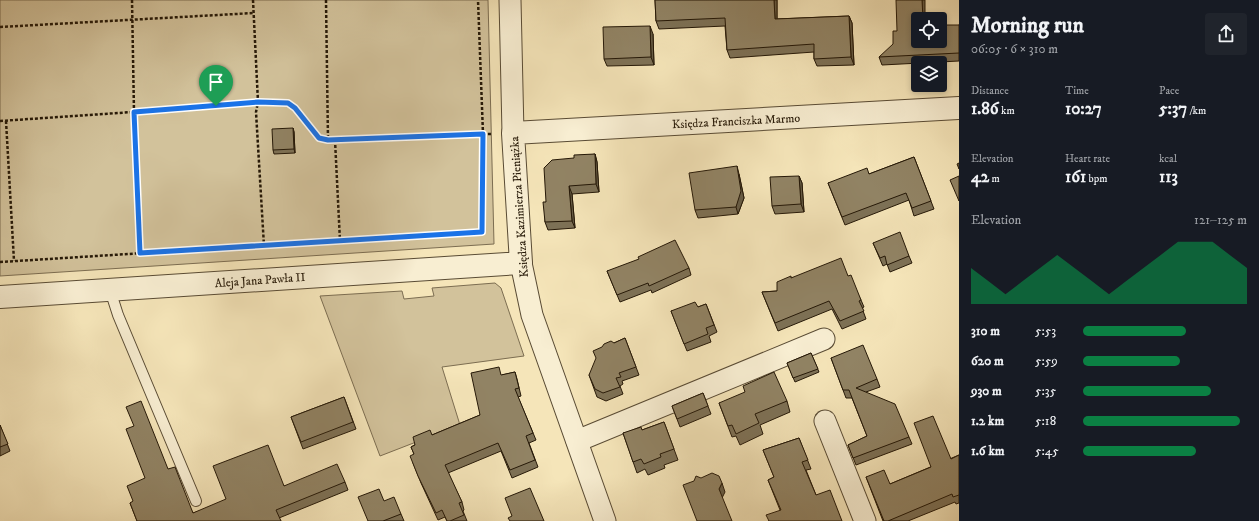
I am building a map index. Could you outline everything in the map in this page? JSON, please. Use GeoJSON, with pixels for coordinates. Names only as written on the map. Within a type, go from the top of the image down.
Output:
{"type":"FeatureCollection","features":[{"type":"Feature","properties":{"kind":"street","name":"Księdza Kazimierza Pieniążka"},"geometry":{"type":"LineString","coordinates":[[510,0],[513,133],[521,263],[532,315],[605,521]]}},
{"type":"Feature","properties":{"kind":"street","name":"Księdza Franciszka Marmo"},"geometry":{"type":"LineString","coordinates":[[513,133],[959,108]]}},
{"type":"Feature","properties":{"kind":"street","name":"Aleja Jana Pawła II"},"geometry":{"type":"LineString","coordinates":[[0,297],[521,263]]}},
{"type":"Feature","properties":{"kind":"street"},"geometry":{"type":"LineString","coordinates":[[577,441],[824,339]]}},
{"type":"Feature","properties":{"kind":"street"},"geometry":{"type":"LineString","coordinates":[[825,421],[865,521]]}},
{"type":"Feature","properties":{"kind":"lane"},"geometry":{"type":"LineString","coordinates":[[110,290],[121,322],[196,501]]}},
{"type":"Feature","properties":{"kind":"path"},"geometry":{"type":"LineString","coordinates":[[132,0],[134,112],[140,253]]}},
{"type":"Feature","properties":{"kind":"path"},"geometry":{"type":"LineString","coordinates":[[253,0],[258,102],[256,112],[264,246]]}},
{"type":"Feature","properties":{"kind":"path"},"geometry":{"type":"LineString","coordinates":[[326,0],[328,140]]}},
{"type":"Feature","properties":{"kind":"path"},"geometry":{"type":"LineString","coordinates":[[0,262],[482,232],[483,134],[478,0]]}},
{"type":"Feature","properties":{"kind":"path"},"geometry":{"type":"LineString","coordinates":[[0,27],[133,18],[254,13]]}},
{"type":"Feature","properties":{"kind":"path"},"geometry":{"type":"LineString","coordinates":[[0,121],[258,102],[288,103],[295,108],[319,138],[328,140],[492,134]]}},
{"type":"Feature","properties":{"kind":"path"},"geometry":{"type":"LineString","coordinates":[[6,121],[14,261]]}},
{"type":"Feature","properties":{"kind":"path"},"geometry":{"type":"LineString","coordinates":[[335,140],[340,241]]}},
{"type":"Feature","properties":{"kind":"shaded area"},"geometry":{"type":"Polygon","coordinates":[[[0,0],[488,0],[494,244],[0,276],[0,0]]]}},
{"type":"Feature","properties":{"kind":"shaded area"},"geometry":{"type":"Polygon","coordinates":[[[495,283],[501,288],[524,356],[442,367],[460,425],[380,456],[320,296],[402,291],[404,299],[434,296],[432,288],[495,283]]]}},
{"type":"Feature","properties":{"kind":"building"},"geometry":{"type":"Polygon","coordinates":[[[655,0],[774,0],[775,19],[849,16],[851,57],[814,59],[814,44],[727,50],[725,18],[656,21],[655,0]]]}},
{"type":"Feature","properties":{"kind":"building"},"geometry":{"type":"Polygon","coordinates":[[[896,0],[922,0],[923,12],[911,12],[911,48],[947,48],[947,25],[959,25],[959,53],[879,57],[893,44],[893,31],[897,31],[896,0]]]}},
{"type":"Feature","properties":{"kind":"building"},"geometry":{"type":"Polygon","coordinates":[[[650,26],[651,57],[604,59],[603,27],[650,26]]]}},
{"type":"Feature","properties":{"kind":"building"},"geometry":{"type":"Polygon","coordinates":[[[293,128],[294,149],[273,150],[272,129],[293,128]]]}},
{"type":"Feature","properties":{"kind":"building"},"geometry":{"type":"Polygon","coordinates":[[[595,154],[596,184],[569,186],[572,221],[545,222],[543,202],[546,202],[544,168],[552,160],[574,158],[574,155],[595,154]]]}},
{"type":"Feature","properties":{"kind":"building"},"geometry":{"type":"Polygon","coordinates":[[[914,157],[931,201],[912,208],[906,193],[842,217],[828,183],[867,168],[869,174],[914,157]]]}},
{"type":"Feature","properties":{"kind":"building"},"geometry":{"type":"Polygon","coordinates":[[[737,166],[741,191],[736,207],[695,210],[689,173],[737,166]]]}},
{"type":"Feature","properties":{"kind":"building"},"geometry":{"type":"Polygon","coordinates":[[[799,176],[801,204],[772,206],[770,177],[799,176]]]}},
{"type":"Feature","properties":{"kind":"building"},"geometry":{"type":"Polygon","coordinates":[[[959,176],[959,201],[950,180],[959,176]]]}},
{"type":"Feature","properties":{"kind":"building"},"geometry":{"type":"Polygon","coordinates":[[[900,232],[909,256],[887,265],[885,256],[880,258],[873,243],[900,232]]]}},
{"type":"Feature","properties":{"kind":"building"},"geometry":{"type":"Polygon","coordinates":[[[675,240],[689,268],[649,286],[648,283],[617,295],[607,271],[639,259],[638,257],[675,240]]]}},
{"type":"Feature","properties":{"kind":"building"},"geometry":{"type":"Polygon","coordinates":[[[841,258],[848,276],[851,275],[861,300],[859,301],[864,311],[840,321],[829,301],[775,323],[762,292],[777,291],[777,282],[841,258]]]}},
{"type":"Feature","properties":{"kind":"building"},"geometry":{"type":"Polygon","coordinates":[[[695,302],[698,307],[706,304],[714,325],[706,328],[708,334],[684,344],[671,311],[695,302]]]}},
{"type":"Feature","properties":{"kind":"building"},"geometry":{"type":"Polygon","coordinates":[[[625,338],[636,367],[619,373],[621,377],[616,378],[620,387],[603,393],[595,389],[589,375],[596,358],[593,351],[611,341],[614,343],[625,338]]]}},
{"type":"Feature","properties":{"kind":"building"},"geometry":{"type":"Polygon","coordinates":[[[863,345],[877,379],[856,388],[895,404],[909,437],[853,458],[848,445],[867,436],[849,390],[843,390],[831,358],[863,345]]]}},
{"type":"Feature","properties":{"kind":"building"},"geometry":{"type":"Polygon","coordinates":[[[811,353],[818,369],[793,378],[787,363],[811,353]]]}},
{"type":"Feature","properties":{"kind":"building"},"geometry":{"type":"Polygon","coordinates":[[[499,367],[501,375],[515,372],[519,388],[515,389],[533,433],[526,436],[535,460],[510,470],[498,443],[445,465],[462,502],[459,503],[464,515],[447,521],[442,510],[436,513],[418,476],[410,456],[414,454],[411,447],[415,445],[413,437],[430,430],[432,435],[480,415],[471,373],[499,367]]]}},
{"type":"Feature","properties":{"kind":"building"},"geometry":{"type":"Polygon","coordinates":[[[774,372],[787,401],[755,414],[759,423],[736,434],[732,425],[728,426],[719,403],[745,392],[743,386],[774,372]]]}},
{"type":"Feature","properties":{"kind":"building"},"geometry":{"type":"Polygon","coordinates":[[[703,393],[708,406],[677,419],[672,406],[703,393]]]}},
{"type":"Feature","properties":{"kind":"building"},"geometry":{"type":"Polygon","coordinates":[[[344,397],[353,422],[301,442],[291,417],[344,397]]]}},
{"type":"Feature","properties":{"kind":"building"},"geometry":{"type":"Polygon","coordinates":[[[141,401],[168,469],[175,467],[193,513],[226,499],[213,466],[268,445],[284,486],[337,464],[345,482],[276,510],[281,521],[137,521],[130,503],[133,501],[127,486],[145,478],[126,429],[134,426],[126,407],[141,401]]]}},
{"type":"Feature","properties":{"kind":"building"},"geometry":{"type":"Polygon","coordinates":[[[933,416],[951,459],[959,455],[959,495],[953,497],[952,494],[888,521],[884,521],[866,477],[884,470],[890,484],[931,467],[914,423],[933,416]]]}},
{"type":"Feature","properties":{"kind":"building"},"geometry":{"type":"Polygon","coordinates":[[[664,422],[674,449],[660,454],[661,457],[644,464],[641,459],[633,462],[623,433],[641,427],[642,430],[664,422]]]}},
{"type":"Feature","properties":{"kind":"building"},"geometry":{"type":"Polygon","coordinates":[[[0,425],[8,444],[0,447],[0,425]]]}},
{"type":"Feature","properties":{"kind":"building"},"geometry":{"type":"Polygon","coordinates":[[[799,438],[808,460],[802,462],[816,495],[830,490],[842,521],[769,521],[766,515],[781,510],[768,480],[774,477],[763,450],[799,438]]]}},
{"type":"Feature","properties":{"kind":"building"},"geometry":{"type":"Polygon","coordinates":[[[712,473],[719,476],[722,483],[719,489],[732,521],[697,521],[683,485],[694,481],[696,476],[701,478],[712,473]]]}},
{"type":"Feature","properties":{"kind":"building"},"geometry":{"type":"Polygon","coordinates":[[[530,488],[544,521],[510,521],[508,518],[512,516],[505,498],[530,488]]]}},
{"type":"Feature","properties":{"kind":"building"},"geometry":{"type":"Polygon","coordinates":[[[379,489],[384,501],[394,497],[401,514],[383,521],[368,521],[358,497],[379,489]]]}},
{"type":"Feature","properties":{"kind":"route"},"geometry":{"type":"LineString","coordinates":[[258,102],[288,103],[295,108],[319,138],[328,140],[483,134],[482,232],[140,253],[134,112],[216,106],[258,102]]}}]}
